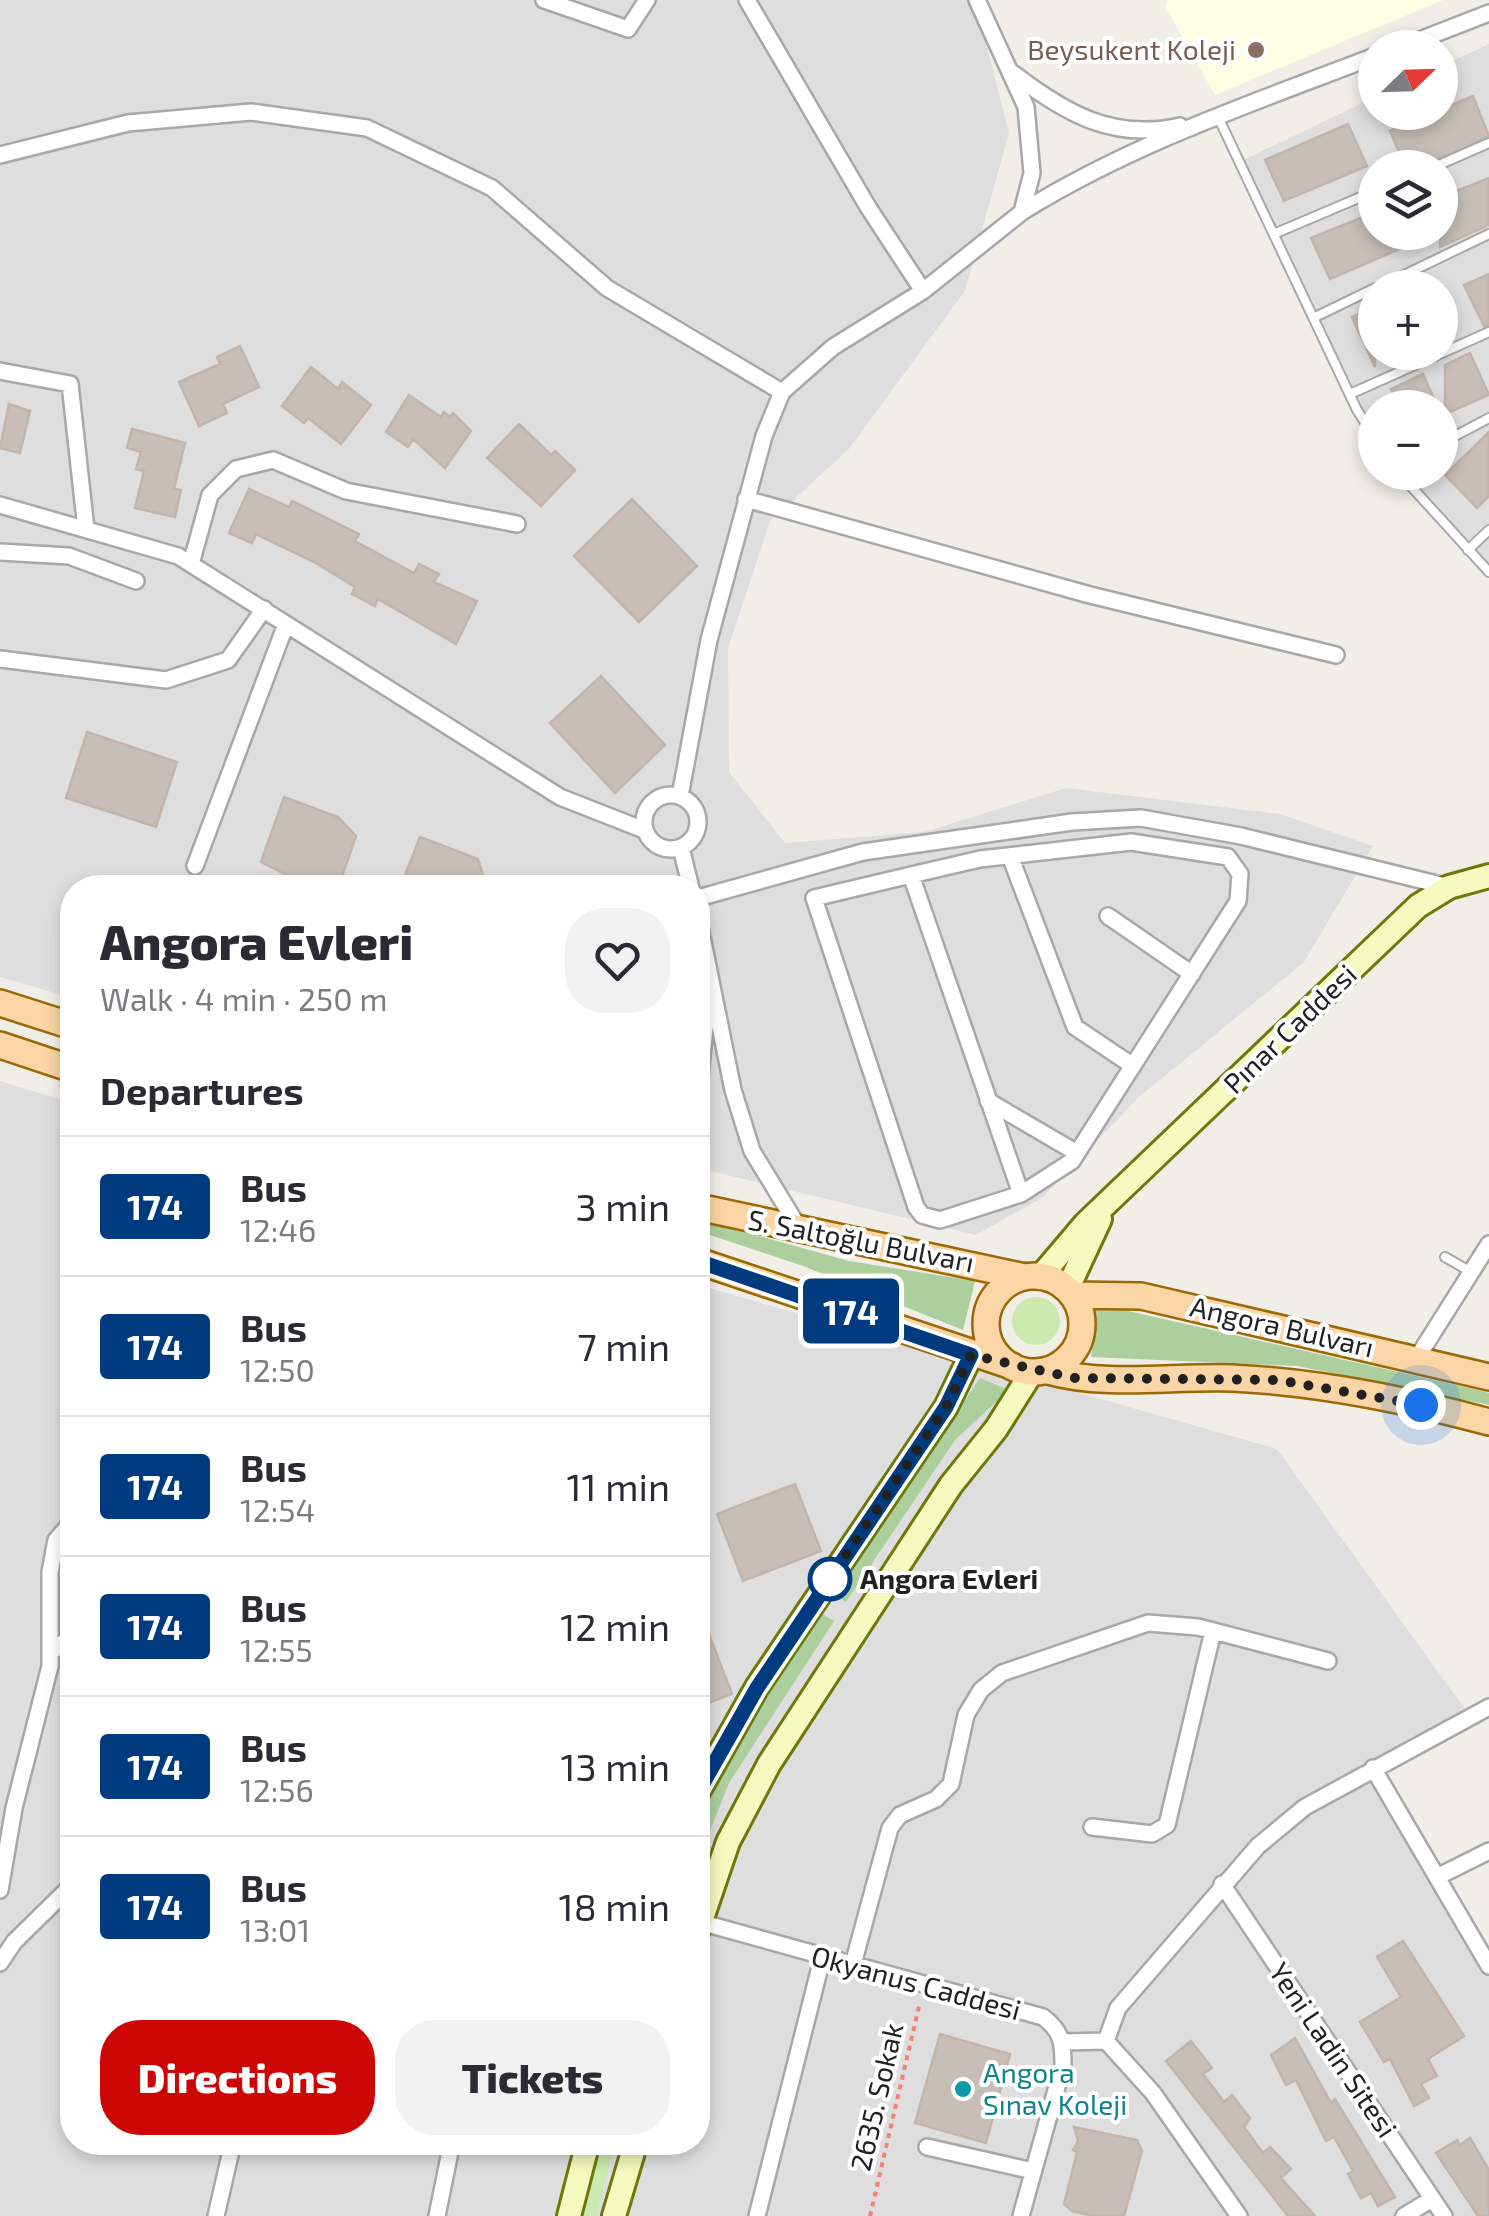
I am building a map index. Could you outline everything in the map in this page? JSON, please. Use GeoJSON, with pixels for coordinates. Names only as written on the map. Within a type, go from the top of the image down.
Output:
{"type":"FeatureCollection","features":[{"type":"Feature","properties":{"kind":"main road"},"geometry":{"type":"LineString","coordinates":[[0,1002],[60,1022]]}},
{"type":"Feature","properties":{"kind":"main road"},"geometry":{"type":"LineString","coordinates":[[0,1045],[60,1064]]}},
{"type":"Feature","properties":{"kind":"main road","name":"S. Saltoğlu Bulvarı"},"geometry":{"type":"LineString","coordinates":[[710,1209],[802,1232],[963,1260],[1032,1277]]}},
{"type":"Feature","properties":{"kind":"main road","name":"S. Saltoğlu Bulvarı"},"geometry":{"type":"LineString","coordinates":[[710,1265],[971,1355],[1031,1370]]}},
{"type":"Feature","properties":{"kind":"main road"},"geometry":{"type":"LineString","coordinates":[[1032,1277],[1069,1292],[1081,1316],[1080,1338],[1069,1358],[1031,1370],[991,1347],[986,1314],[998,1292],[1032,1277]]}},
{"type":"Feature","properties":{"kind":"main road","name":"Angora Bulvarı"},"geometry":{"type":"LineString","coordinates":[[1069,1292],[1141,1296],[1489,1377]]}},
{"type":"Feature","properties":{"kind":"main road","name":"Angora Bulvarı"},"geometry":{"type":"LineString","coordinates":[[1031,1370],[1074,1378],[1186,1377],[1312,1384],[1489,1422]]}},
{"type":"Feature","properties":{"kind":"street"},"geometry":{"type":"LineString","coordinates":[[544,0],[628,29],[647,0]]}},
{"type":"Feature","properties":{"kind":"street"},"geometry":{"type":"LineString","coordinates":[[747,0],[868,207],[923,291]]}},
{"type":"Feature","properties":{"kind":"street"},"geometry":{"type":"LineString","coordinates":[[977,0],[1014,74],[1031,133],[1032,173],[1022,212]]}},
{"type":"Feature","properties":{"kind":"street"},"geometry":{"type":"LineString","coordinates":[[1445,30],[1489,13]]}},
{"type":"Feature","properties":{"kind":"street"},"geometry":{"type":"LineString","coordinates":[[680,796],[709,640],[746,499],[782,392],[833,347],[923,291],[1022,212],[1068,182],[1218,116],[1358,62]]}},
{"type":"Feature","properties":{"kind":"street"},"geometry":{"type":"LineString","coordinates":[[1014,74],[1046,99],[1112,128],[1143,134],[1218,116]]}},
{"type":"Feature","properties":{"kind":"street"},"geometry":{"type":"LineString","coordinates":[[0,155],[128,123],[250,112],[367,128],[492,188],[607,288],[782,392]]}},
{"type":"Feature","properties":{"kind":"street"},"geometry":{"type":"LineString","coordinates":[[0,371],[70,384],[86,529]]}},
{"type":"Feature","properties":{"kind":"street"},"geometry":{"type":"LineString","coordinates":[[191,564],[210,494],[236,468],[274,460],[346,491],[517,524]]}},
{"type":"Feature","properties":{"kind":"street"},"geometry":{"type":"LineString","coordinates":[[746,499],[1090,595],[1336,654]]}},
{"type":"Feature","properties":{"kind":"street"},"geometry":{"type":"LineString","coordinates":[[0,505],[178,556],[560,796],[644,830],[654,845],[681,848]]}},
{"type":"Feature","properties":{"kind":"street"},"geometry":{"type":"LineString","coordinates":[[0,552],[69,556],[136,582]]}},
{"type":"Feature","properties":{"kind":"street"},"geometry":{"type":"LineString","coordinates":[[0,659],[166,680],[228,660],[264,609]]}},
{"type":"Feature","properties":{"kind":"street"},"geometry":{"type":"LineString","coordinates":[[195,866],[286,624]]}},
{"type":"Feature","properties":{"kind":"street"},"geometry":{"type":"LineString","coordinates":[[644,830],[645,813],[655,800],[680,796],[694,808],[698,826],[681,848]]}},
{"type":"Feature","properties":{"kind":"street"},"geometry":{"type":"LineString","coordinates":[[710,895],[863,852],[1072,822],[1141,818],[1469,881],[1489,867]]}},
{"type":"Feature","properties":{"kind":"street"},"geometry":{"type":"LineString","coordinates":[[1232,859],[1131,842],[1010,856],[814,898],[916,1207],[922,1215],[940,1220],[1020,1194],[1077,1153],[1238,901],[1240,874],[1232,859],[1241,836]]}},
{"type":"Feature","properties":{"kind":"street"},"geometry":{"type":"LineString","coordinates":[[681,848],[688,875]]}},
{"type":"Feature","properties":{"kind":"street"},"geometry":{"type":"LineString","coordinates":[[1010,856],[1074,1027],[1133,1066]]}},
{"type":"Feature","properties":{"kind":"street"},"geometry":{"type":"LineString","coordinates":[[911,875],[1020,1194]]}},
{"type":"Feature","properties":{"kind":"street","name":"Pınar Caddesi"},"geometry":{"type":"LineString","coordinates":[[1032,1277],[1418,906],[1469,881]]}},
{"type":"Feature","properties":{"kind":"street"},"geometry":{"type":"LineString","coordinates":[[1108,916],[1192,974]]}},
{"type":"Feature","properties":{"kind":"street"},"geometry":{"type":"LineString","coordinates":[[710,985],[733,1090],[752,1151],[802,1232]]}},
{"type":"Feature","properties":{"kind":"street"},"geometry":{"type":"LineString","coordinates":[[988,1101],[1077,1153]]}},
{"type":"Feature","properties":{"kind":"street","name":"Pınar Caddesi"},"geometry":{"type":"LineString","coordinates":[[1069,1292],[1105,1206]]}},
{"type":"Feature","properties":{"kind":"street"},"geometry":{"type":"LineString","coordinates":[[1417,1358],[1489,1244]]}},
{"type":"Feature","properties":{"kind":"street"},"geometry":{"type":"LineString","coordinates":[[710,1771],[757,1688],[946,1407],[971,1355]]}},
{"type":"Feature","properties":{"kind":"street"},"geometry":{"type":"LineString","coordinates":[[710,1892],[728,1842],[769,1764],[1031,1370]]}},
{"type":"Feature","properties":{"kind":"street"},"geometry":{"type":"LineString","coordinates":[[0,1890],[14,1808],[43,1705],[50,1653],[50,1572],[60,1536]]}},
{"type":"Feature","properties":{"kind":"street"},"geometry":{"type":"LineString","coordinates":[[852,1968],[890,1828],[900,1815],[936,1799],[950,1784],[966,1715],[981,1690],[1002,1673],[1110,1632],[1148,1623],[1213,1631],[1328,1661]]}},
{"type":"Feature","properties":{"kind":"street"},"geometry":{"type":"LineString","coordinates":[[1092,1826],[1152,1834],[1168,1825],[1213,1631]]}},
{"type":"Feature","properties":{"kind":"street"},"geometry":{"type":"LineString","coordinates":[[50,1653],[60,1645]]}},
{"type":"Feature","properties":{"kind":"street"},"geometry":{"type":"LineString","coordinates":[[1106,2040],[1118,2008],[1258,1846],[1304,1807],[1489,1707]]}},
{"type":"Feature","properties":{"kind":"street"},"geometry":{"type":"LineString","coordinates":[[1373,1768],[1489,1966]]}},
{"type":"Feature","properties":{"kind":"street"},"geometry":{"type":"LineString","coordinates":[[1437,1876],[1489,1851]]}},
{"type":"Feature","properties":{"kind":"street","name":"Yeni Ladin Sitesi"},"geometry":{"type":"LineString","coordinates":[[1222,1884],[1444,2216]]}},
{"type":"Feature","properties":{"kind":"street"},"geometry":{"type":"LineString","coordinates":[[0,1963],[14,1942],[60,1898]]}},
{"type":"Feature","properties":{"kind":"street","name":"Okyanus Caddesi"},"geometry":{"type":"LineString","coordinates":[[710,1928],[1044,2017],[1064,2042]]}},
{"type":"Feature","properties":{"kind":"street"},"geometry":{"type":"LineString","coordinates":[[757,2216],[822,1959]]}},
{"type":"Feature","properties":{"kind":"street"},"geometry":{"type":"LineString","coordinates":[[1020,2216],[1063,2065],[1064,2042],[1106,2040]]}},
{"type":"Feature","properties":{"kind":"street"},"geometry":{"type":"LineString","coordinates":[[1106,2040],[1153,2093],[1238,2216]]}},
{"type":"Feature","properties":{"kind":"street"},"geometry":{"type":"LineString","coordinates":[[928,2147],[1033,2171]]}},
{"type":"Feature","properties":{"kind":"street"},"geometry":{"type":"LineString","coordinates":[[216,2216],[230,2155]]}},
{"type":"Feature","properties":{"kind":"street"},"geometry":{"type":"LineString","coordinates":[[437,2216],[449,2155]]}},
{"type":"Feature","properties":{"kind":"street"},"geometry":{"type":"LineString","coordinates":[[569,2216],[585,2155]]}},
{"type":"Feature","properties":{"kind":"street"},"geometry":{"type":"LineString","coordinates":[[614,2216],[632,2155]]}},
{"type":"Feature","properties":{"kind":"street"},"geometry":{"type":"LineString","coordinates":[[1404,2216],[1432,2199]]}},
{"type":"Feature","properties":{"kind":"lane"},"geometry":{"type":"LineString","coordinates":[[1218,116],[1358,408]]}},
{"type":"Feature","properties":{"kind":"lane"},"geometry":{"type":"LineString","coordinates":[[1458,157],[1489,143]]}},
{"type":"Feature","properties":{"kind":"lane"},"geometry":{"type":"LineString","coordinates":[[1276,233],[1358,199]]}},
{"type":"Feature","properties":{"kind":"lane"},"geometry":{"type":"LineString","coordinates":[[1414,270],[1489,234]]}},
{"type":"Feature","properties":{"kind":"lane"},"geometry":{"type":"LineString","coordinates":[[1314,317],[1358,296]]}},
{"type":"Feature","properties":{"kind":"lane"},"geometry":{"type":"LineString","coordinates":[[1350,394],[1489,332]]}},
{"type":"Feature","properties":{"kind":"lane"},"geometry":{"type":"LineString","coordinates":[[1458,434],[1489,418]]}},
{"type":"Feature","properties":{"kind":"lane"},"geometry":{"type":"LineString","coordinates":[[1414,490],[1489,572]]}},
{"type":"Feature","properties":{"kind":"lane"},"geometry":{"type":"LineString","coordinates":[[1468,550],[1489,530]]}},
{"type":"Feature","properties":{"kind":"lane"},"geometry":{"type":"LineString","coordinates":[[1445,1257],[1472,1273]]}},
{"type":"Feature","properties":{"kind":"path","name":"2635. Sokak"},"geometry":{"type":"LineString","coordinates":[[870,2216],[923,1987]]}},
{"type":"Feature","properties":{"kind":"shaded area"},"geometry":{"type":"Polygon","coordinates":[[[0,0],[975,0],[1009,133],[965,291],[848,450],[770,521],[728,648],[729,772],[785,843],[924,832],[1066,788],[1280,814],[1373,846],[1304,962],[1139,1097],[1042,1198],[976,1235],[710,1171],[710,875],[60,875],[60,994],[0,977],[0,0]]]}},
{"type":"Feature","properties":{"kind":"shaded area","name":"Beysukent Koleji"},"geometry":{"type":"Polygon","coordinates":[[[1167,0],[1443,0],[1371,30],[1358,30],[1358,35],[1215,95],[1165,6],[1167,0]]]}},
{"type":"Feature","properties":{"kind":"shaded area"},"geometry":{"type":"Polygon","coordinates":[[[1489,44],[1489,572],[1414,490],[1458,490],[1458,390],[1358,390],[1358,411],[1239,162],[1358,105],[1358,130],[1458,130],[1458,59],[1489,44]]]}},
{"type":"Feature","properties":{"kind":"shaded area","name":"Angora Evleri"},"geometry":{"type":"Polygon","coordinates":[[[0,1081],[60,1099],[60,2155],[710,2155],[710,1288],[1277,1449],[1470,1716],[1373,1768],[1489,1966],[1489,2216],[0,2216],[0,1081]]]}},
{"type":"Feature","properties":{"kind":"green space"},"geometry":{"type":"Polygon","coordinates":[[[710,1222],[849,1261],[975,1281],[963,1330],[803,1266],[710,1235],[710,1222]]]}},
{"type":"Feature","properties":{"kind":"green space"},"geometry":{"type":"Polygon","coordinates":[[[1036,1297],[1053,1304],[1060,1321],[1053,1338],[1036,1345],[1019,1338],[1012,1321],[1019,1304],[1036,1297]]]}},
{"type":"Feature","properties":{"kind":"green space"},"geometry":{"type":"Polygon","coordinates":[[[1097,1304],[1482,1391],[1489,1393],[1489,1405],[1297,1366],[1091,1357],[1097,1304]]]}},
{"type":"Feature","properties":{"kind":"green space"},"geometry":{"type":"Polygon","coordinates":[[[980,1378],[1009,1390],[955,1440],[846,1602],[833,1594],[980,1378]]]}},
{"type":"Feature","properties":{"kind":"green space"},"geometry":{"type":"Polygon","coordinates":[[[819,1612],[834,1621],[729,1783],[710,1831],[710,1787],[819,1612]]]}},
{"type":"Feature","properties":{"kind":"green space"},"geometry":{"type":"Polygon","coordinates":[[[596,2155],[612,2155],[596,2216],[580,2216],[596,2155]]]}},
{"type":"Feature","properties":{"kind":"building"},"geometry":{"type":"Polygon","coordinates":[[[1473,96],[1489,136],[1458,150],[1398,150],[1392,130],[1458,130],[1458,102],[1473,96]]]}},
{"type":"Feature","properties":{"kind":"building"},"geometry":{"type":"Polygon","coordinates":[[[1348,124],[1360,150],[1358,170],[1284,201],[1265,160],[1348,124]]]}},
{"type":"Feature","properties":{"kind":"building"},"geometry":{"type":"Polygon","coordinates":[[[1489,178],[1489,225],[1458,239],[1458,190],[1489,178]]]}},
{"type":"Feature","properties":{"kind":"building"},"geometry":{"type":"Polygon","coordinates":[[[1358,219],[1358,250],[1397,250],[1330,279],[1311,238],[1358,219]]]}},
{"type":"Feature","properties":{"kind":"building"},"geometry":{"type":"Polygon","coordinates":[[[1489,274],[1489,325],[1484,326],[1464,285],[1489,274]]]}},
{"type":"Feature","properties":{"kind":"building"},"geometry":{"type":"Polygon","coordinates":[[[240,346],[259,387],[223,404],[227,413],[199,426],[179,382],[220,364],[217,357],[240,346]]]}},
{"type":"Feature","properties":{"kind":"building"},"geometry":{"type":"Polygon","coordinates":[[[1470,353],[1489,395],[1458,408],[1458,390],[1445,390],[1445,370],[1458,370],[1458,359],[1470,353]]]}},
{"type":"Feature","properties":{"kind":"building"},"geometry":{"type":"Polygon","coordinates":[[[311,367],[338,389],[342,382],[371,405],[341,444],[308,418],[304,423],[282,406],[311,367]]]}},
{"type":"Feature","properties":{"kind":"building"},"geometry":{"type":"Polygon","coordinates":[[[1423,374],[1430,390],[1391,390],[1423,374]]]}},
{"type":"Feature","properties":{"kind":"building"},"geometry":{"type":"Polygon","coordinates":[[[409,395],[441,417],[444,412],[450,417],[453,413],[471,431],[445,468],[413,439],[408,447],[386,432],[409,395]]]}},
{"type":"Feature","properties":{"kind":"building"},"geometry":{"type":"Polygon","coordinates":[[[9,404],[30,411],[20,453],[0,448],[9,404]]]}},
{"type":"Feature","properties":{"kind":"building"},"geometry":{"type":"Polygon","coordinates":[[[519,424],[551,455],[555,451],[575,470],[541,506],[487,458],[519,424]]]}},
{"type":"Feature","properties":{"kind":"building"},"geometry":{"type":"Polygon","coordinates":[[[132,429],[185,443],[174,489],[181,490],[175,517],[135,508],[144,471],[136,469],[141,452],[127,448],[132,429]]]}},
{"type":"Feature","properties":{"kind":"building"},"geometry":{"type":"Polygon","coordinates":[[[1489,432],[1489,496],[1477,508],[1458,488],[1458,462],[1489,432]]]}},
{"type":"Feature","properties":{"kind":"building"},"geometry":{"type":"Polygon","coordinates":[[[249,489],[289,507],[292,501],[329,519],[359,534],[355,541],[414,573],[419,564],[439,574],[434,582],[477,601],[456,644],[378,599],[375,606],[352,594],[355,587],[314,562],[256,534],[252,543],[229,533],[249,489]]]}},
{"type":"Feature","properties":{"kind":"building"},"geometry":{"type":"Polygon","coordinates":[[[632,499],[697,566],[639,622],[574,556],[632,499]]]}},
{"type":"Feature","properties":{"kind":"building"},"geometry":{"type":"Polygon","coordinates":[[[601,676],[665,745],[615,793],[550,723],[601,676]]]}},
{"type":"Feature","properties":{"kind":"building"},"geometry":{"type":"Polygon","coordinates":[[[87,732],[177,762],[156,827],[66,798],[87,732]]]}},
{"type":"Feature","properties":{"kind":"building"},"geometry":{"type":"Polygon","coordinates":[[[284,797],[338,817],[356,836],[342,875],[286,875],[261,862],[284,797]]]}},
{"type":"Feature","properties":{"kind":"building"},"geometry":{"type":"Polygon","coordinates":[[[420,837],[478,859],[483,875],[405,875],[420,837]]]}},
{"type":"Feature","properties":{"kind":"building"},"geometry":{"type":"Polygon","coordinates":[[[795,1484],[821,1551],[743,1581],[717,1514],[795,1484]]]}},
{"type":"Feature","properties":{"kind":"building"},"geometry":{"type":"Polygon","coordinates":[[[710,1637],[732,1694],[710,1702],[710,1637]]]}},
{"type":"Feature","properties":{"kind":"building"},"geometry":{"type":"Polygon","coordinates":[[[1403,1941],[1464,2036],[1428,2059],[1437,2076],[1421,2084],[1429,2098],[1414,2106],[1390,2059],[1384,2062],[1360,2022],[1401,1997],[1377,1957],[1403,1941]]]}},
{"type":"Feature","properties":{"kind":"building","name":"Angora Sınav Koleji"},"geometry":{"type":"Polygon","coordinates":[[[940,2034],[1010,2054],[986,2143],[915,2123],[940,2034]]]}},
{"type":"Feature","properties":{"kind":"building"},"geometry":{"type":"Polygon","coordinates":[[[1295,2038],[1331,2103],[1335,2099],[1395,2197],[1378,2206],[1371,2193],[1361,2198],[1348,2174],[1353,2171],[1334,2137],[1326,2141],[1296,2080],[1286,2085],[1271,2055],[1295,2038]]]}},
{"type":"Feature","properties":{"kind":"building"},"geometry":{"type":"Polygon","coordinates":[[[1191,2041],[1212,2068],[1203,2074],[1224,2102],[1232,2095],[1250,2118],[1244,2127],[1263,2153],[1270,2147],[1291,2169],[1281,2178],[1315,2216],[1288,2216],[1166,2061],[1191,2041]]]}},
{"type":"Feature","properties":{"kind":"building"},"geometry":{"type":"Polygon","coordinates":[[[1074,2127],[1137,2140],[1142,2151],[1124,2216],[1094,2216],[1072,2211],[1064,2204],[1077,2152],[1073,2150],[1078,2141],[1074,2127]]]}},
{"type":"Feature","properties":{"kind":"building"},"geometry":{"type":"Polygon","coordinates":[[[1470,2138],[1489,2170],[1489,2216],[1478,2216],[1436,2153],[1457,2140],[1460,2145],[1470,2138]]]}},
{"type":"Feature","properties":{"kind":"bus line","name":"174"},"geometry":{"type":"LineString","coordinates":[[710,1265],[971,1355],[946,1407],[757,1688],[710,1769]]}},
{"type":"Feature","properties":{"kind":"place","name":"Beysukent Koleji"},"geometry":{"type":"Point","coordinates":[1256,50]}},
{"type":"Feature","properties":{"kind":"place","name":"Angora Evleri"},"geometry":{"type":"Point","coordinates":[830,1579]}},
{"type":"Feature","properties":{"kind":"place","name":"Angora Sınav Koleji"},"geometry":{"type":"Point","coordinates":[963,2089]}},
{"type":"Feature","properties":{"kind":"route"},"geometry":{"type":"LineString","coordinates":[[830,1579],[823,1589],[946,1407],[971,1355],[1022,1370],[1074,1378],[1277,1380],[1421,1405]]}}]}
